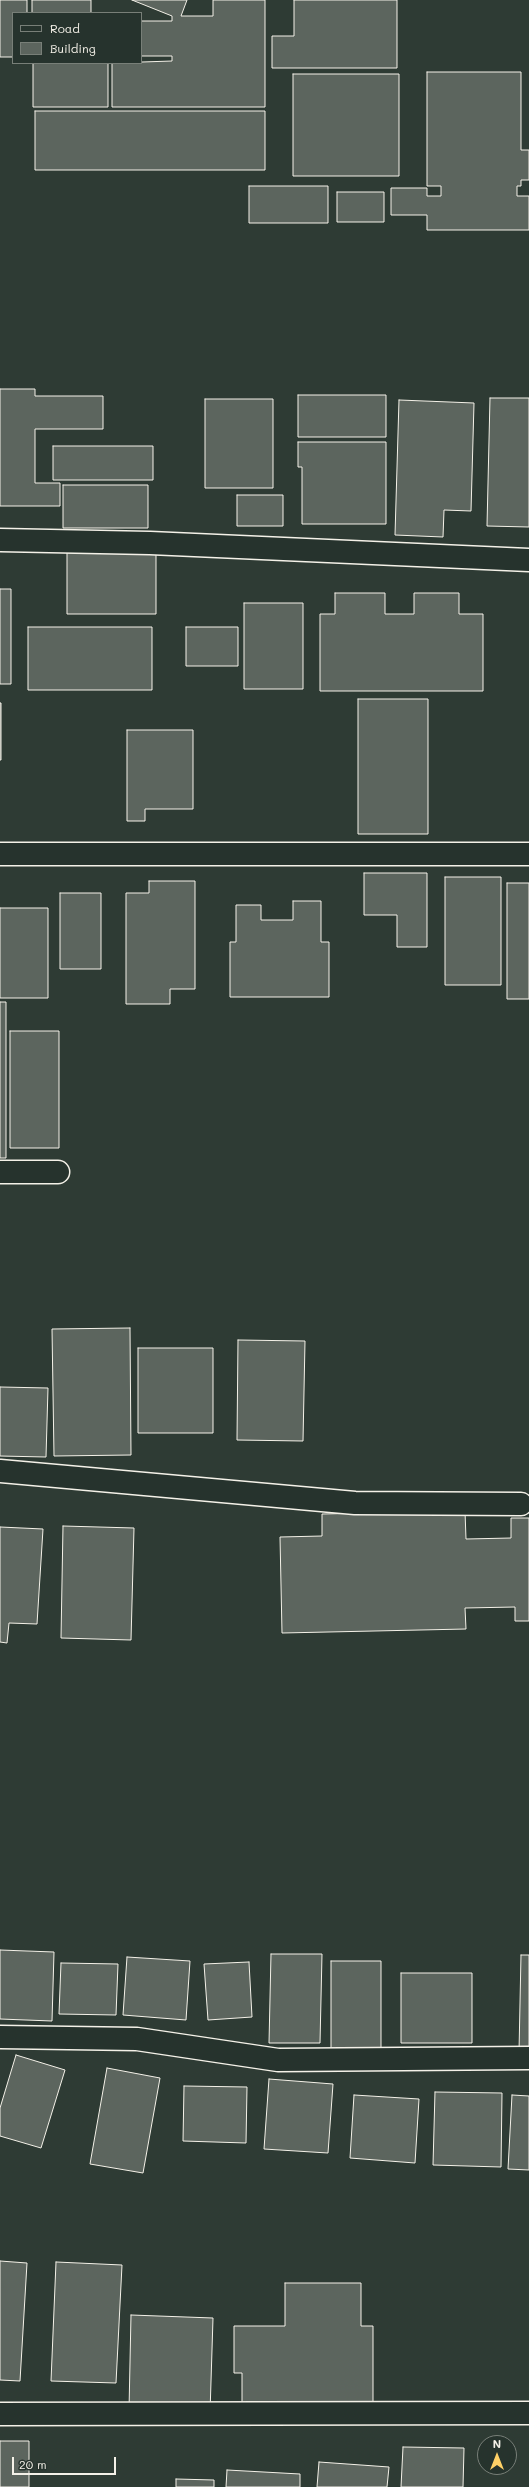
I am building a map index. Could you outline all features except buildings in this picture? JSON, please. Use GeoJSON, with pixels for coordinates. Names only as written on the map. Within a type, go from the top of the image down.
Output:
{"type":"FeatureCollection","features":[{"type":"Feature","properties":{"kind":"street"},"geometry":{"type":"LineString","coordinates":[[0,540],[150,543],[529,560]]}},
{"type":"Feature","properties":{"kind":"street"},"geometry":{"type":"LineString","coordinates":[[0,854],[529,854]]}},
{"type":"Feature","properties":{"kind":"street"},"geometry":{"type":"LineString","coordinates":[[0,1172],[58,1172]]}},
{"type":"Feature","properties":{"kind":"street"},"geometry":{"type":"LineString","coordinates":[[0,1471],[355,1503],[521,1504]]}},
{"type":"Feature","properties":{"kind":"street"},"geometry":{"type":"LineString","coordinates":[[0,2037],[137,2039],[278,2060],[529,2058]]}},
{"type":"Feature","properties":{"kind":"street"},"geometry":{"type":"LineString","coordinates":[[0,2414],[529,2413]]}}]}
